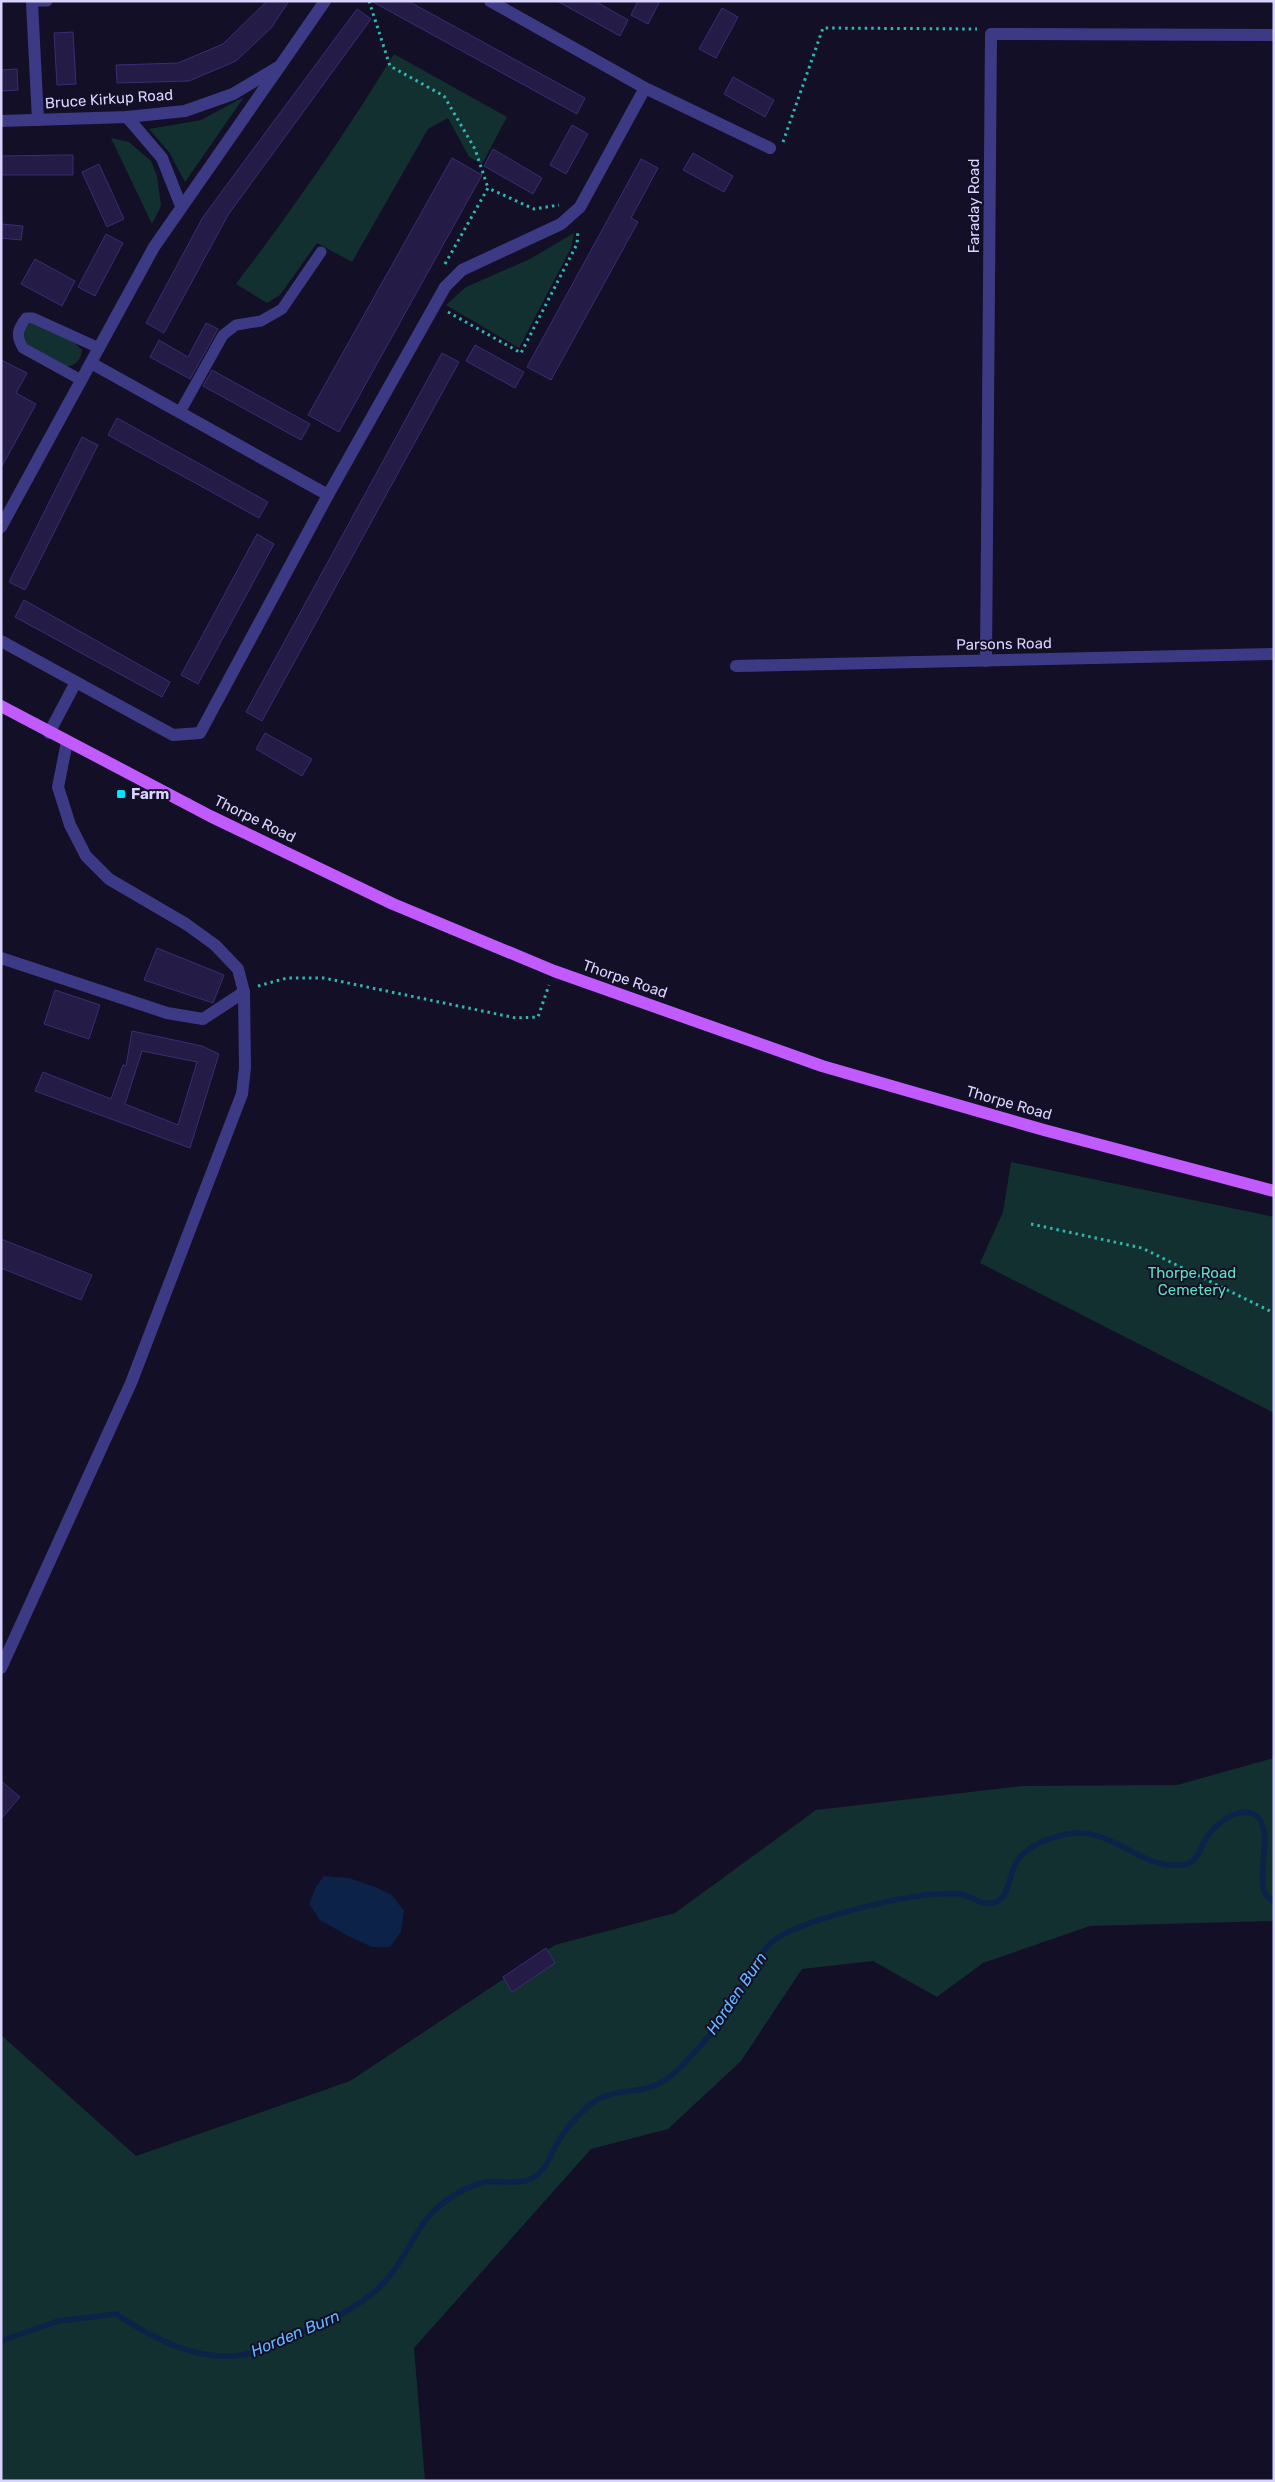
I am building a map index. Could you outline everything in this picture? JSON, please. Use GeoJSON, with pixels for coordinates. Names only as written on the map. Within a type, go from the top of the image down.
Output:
{"type":"FeatureCollection","features":[{"type":"Feature","properties":{"kind":"main road","name":"Thorpe Road"},"geometry":{"type":"LineString","coordinates":[[1,706],[49,733],[210,816],[393,904],[554,971],[822,1066],[1044,1130],[1274,1191]]}},
{"type":"Feature","properties":{"kind":"street","name":"Bruce Kirkup Road"},"geometry":{"type":"LineString","coordinates":[[1,122],[127,117],[185,111],[233,94],[280,66],[325,1]]}},
{"type":"Feature","properties":{"kind":"street"},"geometry":{"type":"LineString","coordinates":[[490,1],[645,88],[770,148]]}},
{"type":"Feature","properties":{"kind":"street"},"geometry":{"type":"LineString","coordinates":[[32,2],[38,120]]}},
{"type":"Feature","properties":{"kind":"street"},"geometry":{"type":"LineString","coordinates":[[992,34],[1274,35]]}},
{"type":"Feature","properties":{"kind":"street","name":"Faraday Road"},"geometry":{"type":"LineString","coordinates":[[986,661],[992,34]]}},
{"type":"Feature","properties":{"kind":"street"},"geometry":{"type":"LineString","coordinates":[[1,527],[154,247],[280,66]]}},
{"type":"Feature","properties":{"kind":"street"},"geometry":{"type":"LineString","coordinates":[[1,641],[173,735],[200,733],[328,495],[445,287],[462,270],[561,224],[580,207],[645,88]]}},
{"type":"Feature","properties":{"kind":"street"},"geometry":{"type":"LineString","coordinates":[[127,117],[162,158],[181,206]]}},
{"type":"Feature","properties":{"kind":"street"},"geometry":{"type":"LineString","coordinates":[[91,363],[328,495]]}},
{"type":"Feature","properties":{"kind":"street","name":"Parsons Road"},"geometry":{"type":"LineString","coordinates":[[736,666],[1274,654]]}},
{"type":"Feature","properties":{"kind":"street"},"geometry":{"type":"LineString","coordinates":[[49,733],[76,682]]}},
{"type":"Feature","properties":{"kind":"street"},"geometry":{"type":"LineString","coordinates":[[1,1668],[132,1383],[242,1094],[245,1068],[244,992],[238,969],[215,945],[186,924],[108,879],[86,856],[70,825],[58,787],[67,742]]}},
{"type":"Feature","properties":{"kind":"street"},"geometry":{"type":"LineString","coordinates":[[1,958],[176,1015],[203,1018],[244,992]]}},
{"type":"Feature","properties":{"kind":"lane"},"geometry":{"type":"LineString","coordinates":[[32,2],[47,1]]}},
{"type":"Feature","properties":{"kind":"lane"},"geometry":{"type":"LineString","coordinates":[[180,412],[223,335],[236,325],[261,321],[282,310],[321,252]]}},
{"type":"Feature","properties":{"kind":"lane"},"geometry":{"type":"LineString","coordinates":[[81,380],[24,348],[18,340],[18,330],[26,318],[33,318],[99,348]]}},
{"type":"Feature","properties":{"kind":"path"},"geometry":{"type":"LineString","coordinates":[[369,1],[390,66],[444,96],[474,149],[488,188],[534,209],[564,204],[580,207],[577,244],[521,353],[434,304]]}},
{"type":"Feature","properties":{"kind":"path"},"geometry":{"type":"LineString","coordinates":[[770,148],[781,149],[823,28],[979,29],[992,34]]}},
{"type":"Feature","properties":{"kind":"path"},"geometry":{"type":"LineString","coordinates":[[445,287],[439,274],[488,188]]}},
{"type":"Feature","properties":{"kind":"path"},"geometry":{"type":"LineString","coordinates":[[244,992],[287,978],[324,978],[516,1018],[538,1017],[554,971]]}},
{"type":"Feature","properties":{"kind":"path"},"geometry":{"type":"LineString","coordinates":[[1030,1224],[1142,1248],[1274,1314]]}},
{"type":"Feature","properties":{"kind":"green space"},"geometry":{"type":"Polygon","coordinates":[[[394,54],[507,117],[482,164],[469,157],[448,118],[428,129],[352,262],[317,243],[280,295],[267,303],[236,284],[318,171],[394,54]]]}},
{"type":"Feature","properties":{"kind":"green space"},"geometry":{"type":"Polygon","coordinates":[[[244,97],[185,182],[169,152],[149,129],[201,120],[244,97]]]}},
{"type":"Feature","properties":{"kind":"green space"},"geometry":{"type":"Polygon","coordinates":[[[111,138],[129,142],[151,161],[157,176],[161,206],[152,224],[111,138]]]}},
{"type":"Feature","properties":{"kind":"green space"},"geometry":{"type":"Polygon","coordinates":[[[574,233],[571,248],[519,348],[446,305],[466,287],[530,259],[574,233]]]}},
{"type":"Feature","properties":{"kind":"green space"},"geometry":{"type":"Polygon","coordinates":[[[33,322],[75,343],[82,350],[77,362],[66,367],[25,343],[22,329],[33,322]]]}},
{"type":"Feature","properties":{"kind":"green space","name":"Thorpe Road Cemetery"},"geometry":{"type":"Polygon","coordinates":[[[1011,1162],[1274,1217],[1274,1413],[980,1263],[1003,1212],[1011,1162]]]}},
{"type":"Feature","properties":{"kind":"green space"},"geometry":{"type":"Polygon","coordinates":[[[1274,1758],[1274,1921],[1090,1926],[983,1963],[937,1997],[873,1961],[802,1969],[741,2061],[668,2129],[591,2149],[414,2348],[425,2481],[1,2481],[1,2035],[136,2156],[350,2081],[555,1945],[675,1913],[816,1810],[1022,1786],[1177,1785],[1274,1758]]]}},
{"type":"Feature","properties":{"kind":"water"},"geometry":{"type":"Polygon","coordinates":[[[324,1876],[349,1878],[392,1895],[404,1911],[401,1932],[390,1947],[372,1947],[320,1920],[309,1904],[316,1887],[324,1876]]]}},
{"type":"Feature","properties":{"kind":"building"},"geometry":{"type":"Polygon","coordinates":[[[267,1],[289,1],[271,28],[236,61],[189,81],[117,83],[116,65],[178,63],[223,44],[267,1]]]}},
{"type":"Feature","properties":{"kind":"building"},"geometry":{"type":"Polygon","coordinates":[[[371,1],[408,1],[585,98],[577,114],[371,1]]]}},
{"type":"Feature","properties":{"kind":"building"},"geometry":{"type":"Polygon","coordinates":[[[557,1],[595,1],[628,20],[620,36],[557,1]]]}},
{"type":"Feature","properties":{"kind":"building"},"geometry":{"type":"Polygon","coordinates":[[[638,1],[660,1],[648,24],[631,15],[638,1]]]}},
{"type":"Feature","properties":{"kind":"building"},"geometry":{"type":"Polygon","coordinates":[[[722,8],[738,17],[716,58],[699,49],[722,8]]]}},
{"type":"Feature","properties":{"kind":"building"},"geometry":{"type":"Polygon","coordinates":[[[357,9],[371,19],[228,215],[164,333],[146,323],[203,217],[357,9]]]}},
{"type":"Feature","properties":{"kind":"building"},"geometry":{"type":"Polygon","coordinates":[[[73,32],[76,84],[57,85],[54,33],[73,32]]]}},
{"type":"Feature","properties":{"kind":"building"},"geometry":{"type":"Polygon","coordinates":[[[17,69],[18,90],[1,91],[1,70],[17,69]]]}},
{"type":"Feature","properties":{"kind":"building"},"geometry":{"type":"Polygon","coordinates":[[[733,77],[774,100],[765,117],[724,94],[733,77]]]}},
{"type":"Feature","properties":{"kind":"building"},"geometry":{"type":"Polygon","coordinates":[[[572,125],[588,134],[566,174],[550,165],[572,125]]]}},
{"type":"Feature","properties":{"kind":"building"},"geometry":{"type":"Polygon","coordinates":[[[493,149],[542,178],[533,194],[484,166],[493,149]]]}},
{"type":"Feature","properties":{"kind":"building"},"geometry":{"type":"Polygon","coordinates":[[[693,153],[733,176],[724,192],[683,170],[693,153]]]}},
{"type":"Feature","properties":{"kind":"building"},"geometry":{"type":"Polygon","coordinates":[[[73,155],[73,175],[1,175],[1,156],[73,155]]]}},
{"type":"Feature","properties":{"kind":"building"},"geometry":{"type":"Polygon","coordinates":[[[452,158],[482,175],[339,432],[308,415],[452,158]]]}},
{"type":"Feature","properties":{"kind":"building"},"geometry":{"type":"Polygon","coordinates":[[[641,159],[658,168],[631,218],[638,222],[551,380],[527,367],[641,159]]]}},
{"type":"Feature","properties":{"kind":"building"},"geometry":{"type":"Polygon","coordinates":[[[99,164],[124,219],[107,227],[82,172],[99,164]]]}},
{"type":"Feature","properties":{"kind":"building"},"geometry":{"type":"Polygon","coordinates":[[[1,224],[23,226],[21,240],[1,238],[1,224]]]}},
{"type":"Feature","properties":{"kind":"building"},"geometry":{"type":"Polygon","coordinates":[[[106,234],[123,243],[95,296],[78,287],[106,234]]]}},
{"type":"Feature","properties":{"kind":"building"},"geometry":{"type":"Polygon","coordinates":[[[35,259],[75,281],[62,306],[21,284],[35,259]]]}},
{"type":"Feature","properties":{"kind":"building"},"geometry":{"type":"Polygon","coordinates":[[[206,323],[218,329],[190,379],[150,357],[159,340],[188,357],[206,323]]]}},
{"type":"Feature","properties":{"kind":"building"},"geometry":{"type":"Polygon","coordinates":[[[475,345],[524,372],[515,388],[466,361],[475,345]]]}},
{"type":"Feature","properties":{"kind":"building"},"geometry":{"type":"Polygon","coordinates":[[[442,353],[459,362],[262,721],[246,712],[442,353]]]}},
{"type":"Feature","properties":{"kind":"building"},"geometry":{"type":"Polygon","coordinates":[[[1,360],[27,373],[16,393],[36,404],[1,468],[1,360]]]}},
{"type":"Feature","properties":{"kind":"building"},"geometry":{"type":"Polygon","coordinates":[[[212,370],[310,424],[301,440],[203,386],[212,370]]]}},
{"type":"Feature","properties":{"kind":"building"},"geometry":{"type":"Polygon","coordinates":[[[117,418],[268,502],[259,518],[108,435],[117,418]]]}},
{"type":"Feature","properties":{"kind":"building"},"geometry":{"type":"Polygon","coordinates":[[[82,437],[98,445],[25,590],[9,582],[82,437]]]}},
{"type":"Feature","properties":{"kind":"building"},"geometry":{"type":"Polygon","coordinates":[[[257,534],[274,544],[198,684],[181,675],[257,534]]]}},
{"type":"Feature","properties":{"kind":"building"},"geometry":{"type":"Polygon","coordinates":[[[24,600],[170,682],[162,697],[15,617],[24,600]]]}},
{"type":"Feature","properties":{"kind":"building"},"geometry":{"type":"Polygon","coordinates":[[[265,733],[312,759],[302,776],[256,749],[265,733]]]}},
{"type":"Feature","properties":{"kind":"building"},"geometry":{"type":"Polygon","coordinates":[[[157,948],[224,975],[213,1003],[144,980],[157,948]]]}},
{"type":"Feature","properties":{"kind":"building"},"geometry":{"type":"Polygon","coordinates":[[[55,990],[100,1005],[89,1039],[44,1024],[55,990]]]}},
{"type":"Feature","properties":{"kind":"building"},"geometry":{"type":"Polygon","coordinates":[[[132,1031],[202,1046],[219,1054],[190,1148],[35,1091],[43,1072],[111,1099],[123,1065],[126,1066],[132,1031]],[[142,1051],[125,1104],[178,1125],[197,1062],[142,1051]]]}},
{"type":"Feature","properties":{"kind":"building"},"geometry":{"type":"Polygon","coordinates":[[[1,1239],[92,1275],[81,1300],[1,1268],[1,1239]]]}},
{"type":"Feature","properties":{"kind":"building"},"geometry":{"type":"Polygon","coordinates":[[[1,1781],[20,1797],[1,1819],[1,1781]]]}},
{"type":"Feature","properties":{"kind":"building"},"geometry":{"type":"Polygon","coordinates":[[[546,1948],[555,1963],[512,1992],[503,1977],[546,1948]]]}},
{"type":"Feature","properties":{"kind":"waterway","name":"Horden Burn"},"geometry":{"type":"LineString","coordinates":[[1,2341],[58,2321],[116,2314],[145,2332],[176,2346],[208,2355],[225,2356],[242,2355],[260,2350],[323,2323],[345,2312],[376,2290],[392,2273],[426,2220],[445,2202],[461,2191],[479,2183],[520,2182],[531,2179],[545,2166],[568,2128],[591,2104],[605,2096],[654,2086],[676,2071],[715,2029],[756,1961],[763,1951],[779,1937],[833,1916],[902,1899],[938,1894],[958,1894],[987,1903],[996,1902],[1001,1899],[1007,1890],[1016,1863],[1021,1857],[1034,1846],[1050,1839],[1075,1833],[1090,1834],[1116,1843],[1153,1861],[1167,1865],[1181,1865],[1187,1864],[1196,1858],[1209,1834],[1223,1821],[1235,1814],[1248,1812],[1254,1814],[1260,1820],[1263,1829],[1265,1839],[1262,1883],[1267,1896],[1274,1902]]}},
{"type":"Feature","properties":{"kind":"place","name":"Farm"},"geometry":{"type":"Point","coordinates":[121,794]}}]}
